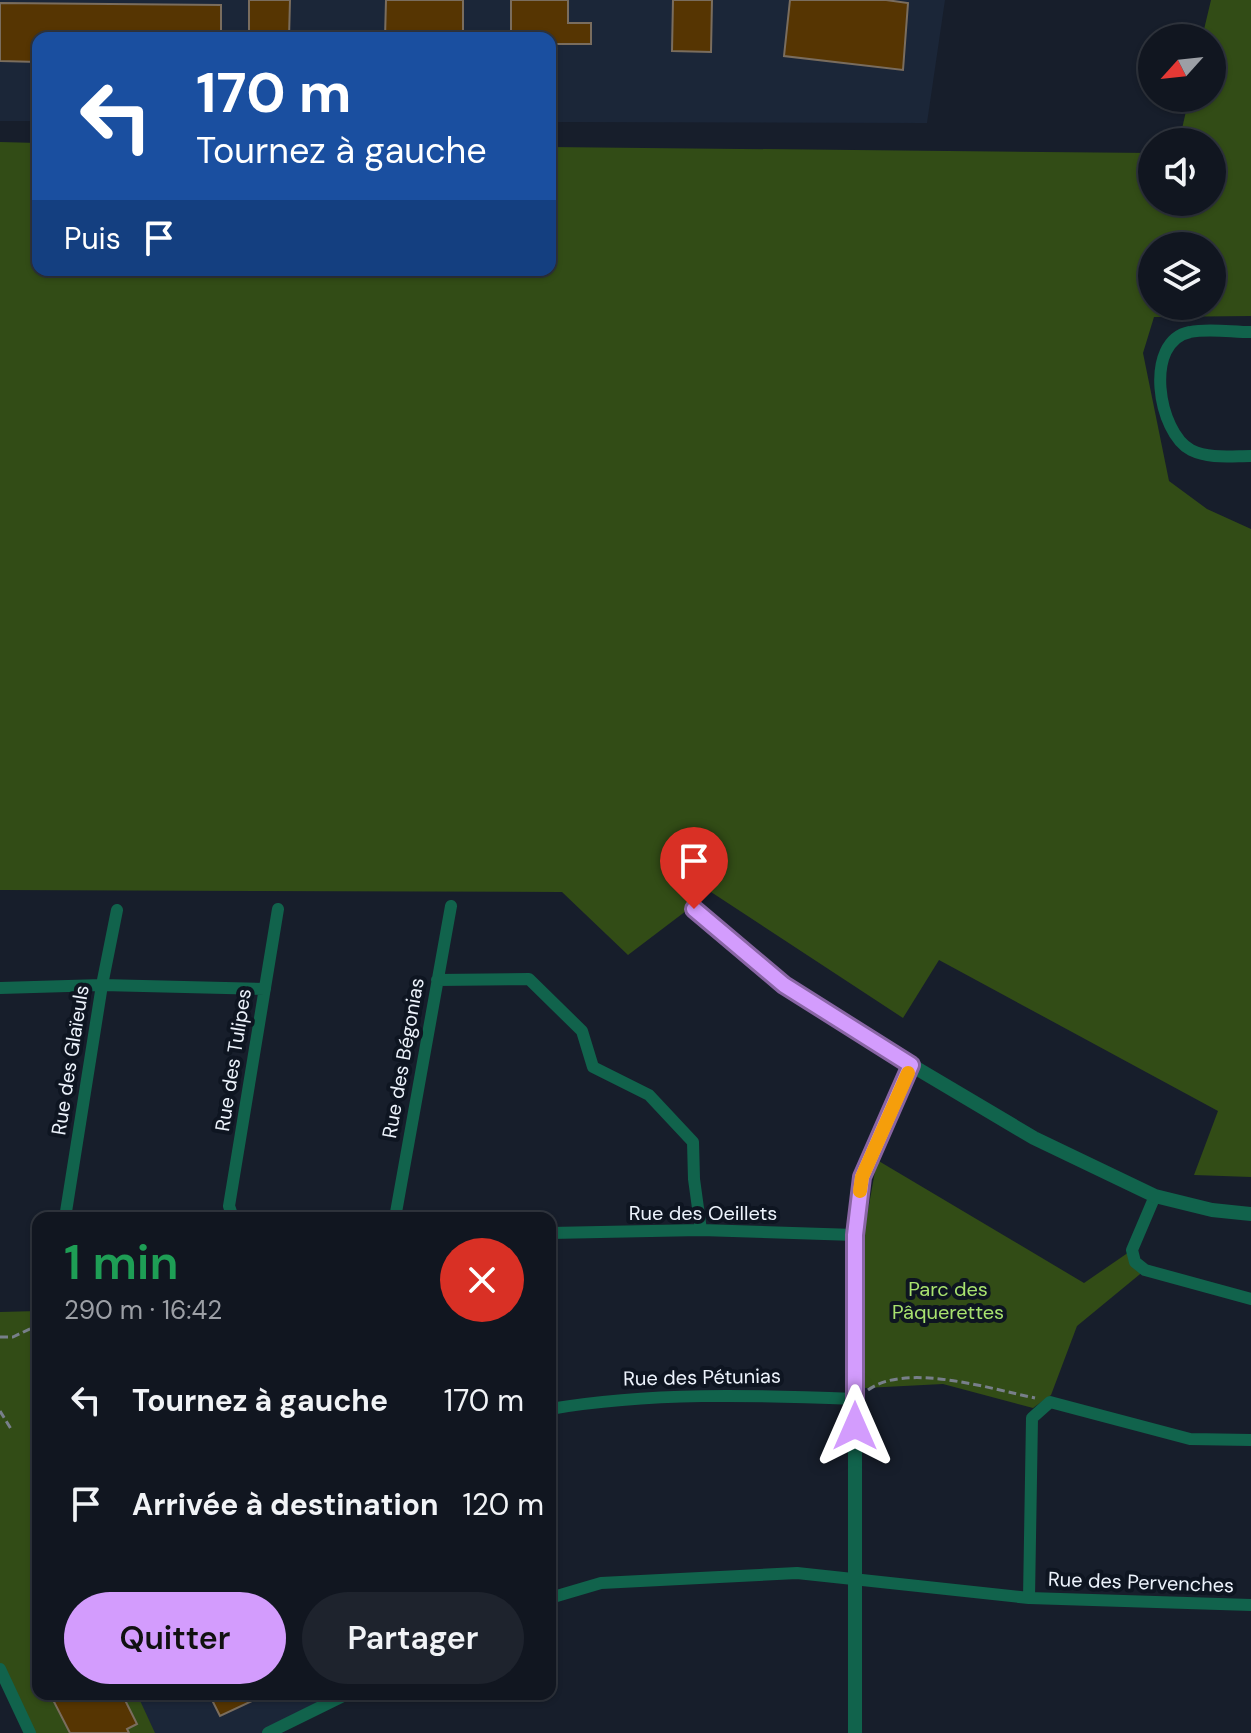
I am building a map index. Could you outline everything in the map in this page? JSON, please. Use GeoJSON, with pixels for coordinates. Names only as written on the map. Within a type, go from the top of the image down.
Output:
{"type":"FeatureCollection","features":[{"type":"Feature","properties":{"kind":"street"},"geometry":{"type":"LineString","coordinates":[[1251,332],[1188,332],[1169,343],[1160,362],[1162,402],[1171,428],[1188,449],[1210,456],[1251,456]]}},
{"type":"Feature","properties":{"kind":"street","name":"Rue des Bégonias"},"geometry":{"type":"LineString","coordinates":[[396,1212],[451,906]]}},
{"type":"Feature","properties":{"kind":"street","name":"Rue des Tulipes"},"geometry":{"type":"LineString","coordinates":[[231,1212],[229,1206],[278,909]]}},
{"type":"Feature","properties":{"kind":"street"},"geometry":{"type":"LineString","coordinates":[[694,909],[784,985],[1034,1138],[1155,1196],[1212,1210],[1251,1214]]}},
{"type":"Feature","properties":{"kind":"street","name":"Rue des Glaïeuls"},"geometry":{"type":"LineString","coordinates":[[66,1212],[117,910]]}},
{"type":"Feature","properties":{"kind":"street"},"geometry":{"type":"LineString","coordinates":[[437,980],[529,979],[582,1031],[593,1067],[649,1095],[693,1142],[701,1230]]}},
{"type":"Feature","properties":{"kind":"street"},"geometry":{"type":"LineString","coordinates":[[0,988],[102,985],[265,989]]}},
{"type":"Feature","properties":{"kind":"street"},"geometry":{"type":"LineString","coordinates":[[855,1733],[855,1235],[862,1177],[911,1065]]}},
{"type":"Feature","properties":{"kind":"street"},"geometry":{"type":"LineString","coordinates":[[1155,1196],[1132,1250],[1135,1262],[1145,1270],[1251,1299]]}},
{"type":"Feature","properties":{"kind":"street","name":"Rue des Oeillets"},"geometry":{"type":"LineString","coordinates":[[556,1233],[701,1230],[855,1235]]}},
{"type":"Feature","properties":{"kind":"street","name":"Rue des Pétunias"},"geometry":{"type":"LineString","coordinates":[[556,1408],[608,1399],[775,1396],[855,1399]]}},
{"type":"Feature","properties":{"kind":"street"},"geometry":{"type":"LineString","coordinates":[[1050,1402],[1190,1439],[1251,1440]]}},
{"type":"Feature","properties":{"kind":"street","name":"Rue des Pervenches"},"geometry":{"type":"LineString","coordinates":[[1029,1598],[1032,1418],[1050,1402]]}},
{"type":"Feature","properties":{"kind":"street","name":"Rue des Pervenches"},"geometry":{"type":"LineString","coordinates":[[556,1596],[601,1583],[797,1573],[1029,1598],[1251,1605]]}},
{"type":"Feature","properties":{"kind":"street"},"geometry":{"type":"LineString","coordinates":[[0,1669],[30,1733]]}},
{"type":"Feature","properties":{"kind":"street"},"geometry":{"type":"LineString","coordinates":[[268,1733],[335,1700]]}},
{"type":"Feature","properties":{"kind":"path"},"geometry":{"type":"LineString","coordinates":[[0,1337],[13,1337],[32,1328]]}},
{"type":"Feature","properties":{"kind":"path"},"geometry":{"type":"LineString","coordinates":[[855,1399],[881,1380],[944,1378],[1050,1402]]}},
{"type":"Feature","properties":{"kind":"path"},"geometry":{"type":"LineString","coordinates":[[0,1411],[11,1429]]}},
{"type":"Feature","properties":{"kind":"shaded area"},"geometry":{"type":"Polygon","coordinates":[[[0,0],[945,0],[927,123],[556,122],[556,32],[32,32],[32,121],[0,121],[0,0]]]}},
{"type":"Feature","properties":{"kind":"shaded area"},"geometry":{"type":"Polygon","coordinates":[[[38,1700],[335,1700],[268,1733],[36,1733],[38,1700]]]}},
{"type":"Feature","properties":{"kind":"green space"},"geometry":{"type":"Polygon","coordinates":[[[1211,0],[1251,0],[1251,316],[1226,316],[1226,232],[1138,232],[1138,320],[1153,320],[1143,353],[1169,481],[1207,509],[1251,529],[1251,1177],[1194,1175],[1218,1111],[939,960],[903,1018],[711,892],[628,955],[562,892],[0,890],[0,142],[32,143],[32,276],[556,276],[556,147],[1138,153],[1138,216],[1226,216],[1226,128],[1182,128],[1186,112],[1226,112],[1226,24],[1205,24],[1211,0]]]}},
{"type":"Feature","properties":{"kind":"green space","name":"Parc des Pâquerettes"},"geometry":{"type":"Polygon","coordinates":[[[877,1160],[1084,1283],[1132,1250],[1145,1270],[1077,1326],[1051,1395],[1033,1408],[943,1384],[865,1388],[864,1233],[877,1160]]]}},
{"type":"Feature","properties":{"kind":"green space"},"geometry":{"type":"Polygon","coordinates":[[[32,1311],[32,1700],[140,1700],[155,1733],[31,1733],[0,1668],[0,1312],[32,1311]]]}},
{"type":"Feature","properties":{"kind":"building"},"geometry":{"type":"Polygon","coordinates":[[[249,0],[290,0],[289,32],[249,32],[249,0]]]}},
{"type":"Feature","properties":{"kind":"building"},"geometry":{"type":"Polygon","coordinates":[[[386,0],[463,0],[463,32],[385,32],[386,0]]]}},
{"type":"Feature","properties":{"kind":"building"},"geometry":{"type":"Polygon","coordinates":[[[511,0],[568,0],[568,23],[591,23],[591,44],[556,44],[556,32],[511,32],[511,0]]]}},
{"type":"Feature","properties":{"kind":"building"},"geometry":{"type":"Polygon","coordinates":[[[673,0],[712,0],[711,52],[672,51],[673,0]]]}},
{"type":"Feature","properties":{"kind":"building"},"geometry":{"type":"Polygon","coordinates":[[[790,0],[886,0],[908,3],[903,70],[784,56],[790,0]]]}},
{"type":"Feature","properties":{"kind":"building"},"geometry":{"type":"Polygon","coordinates":[[[0,3],[221,5],[221,32],[32,32],[32,62],[0,61],[0,3]]]}},
{"type":"Feature","properties":{"kind":"building"},"geometry":{"type":"Polygon","coordinates":[[[53,1700],[125,1700],[137,1724],[127,1729],[129,1733],[70,1733],[53,1700]]]}},
{"type":"Feature","properties":{"kind":"building"},"geometry":{"type":"Polygon","coordinates":[[[212,1700],[254,1700],[220,1716],[212,1700]]]}},
{"type":"Feature","properties":{"kind":"slow traffic"},"geometry":{"type":"LineString","coordinates":[[860,1191],[862,1177],[908,1073]]}},
{"type":"Feature","properties":{"kind":"route"},"geometry":{"type":"LineString","coordinates":[[694,909],[784,985],[911,1065],[862,1177],[855,1235],[855,1426]]}}]}
